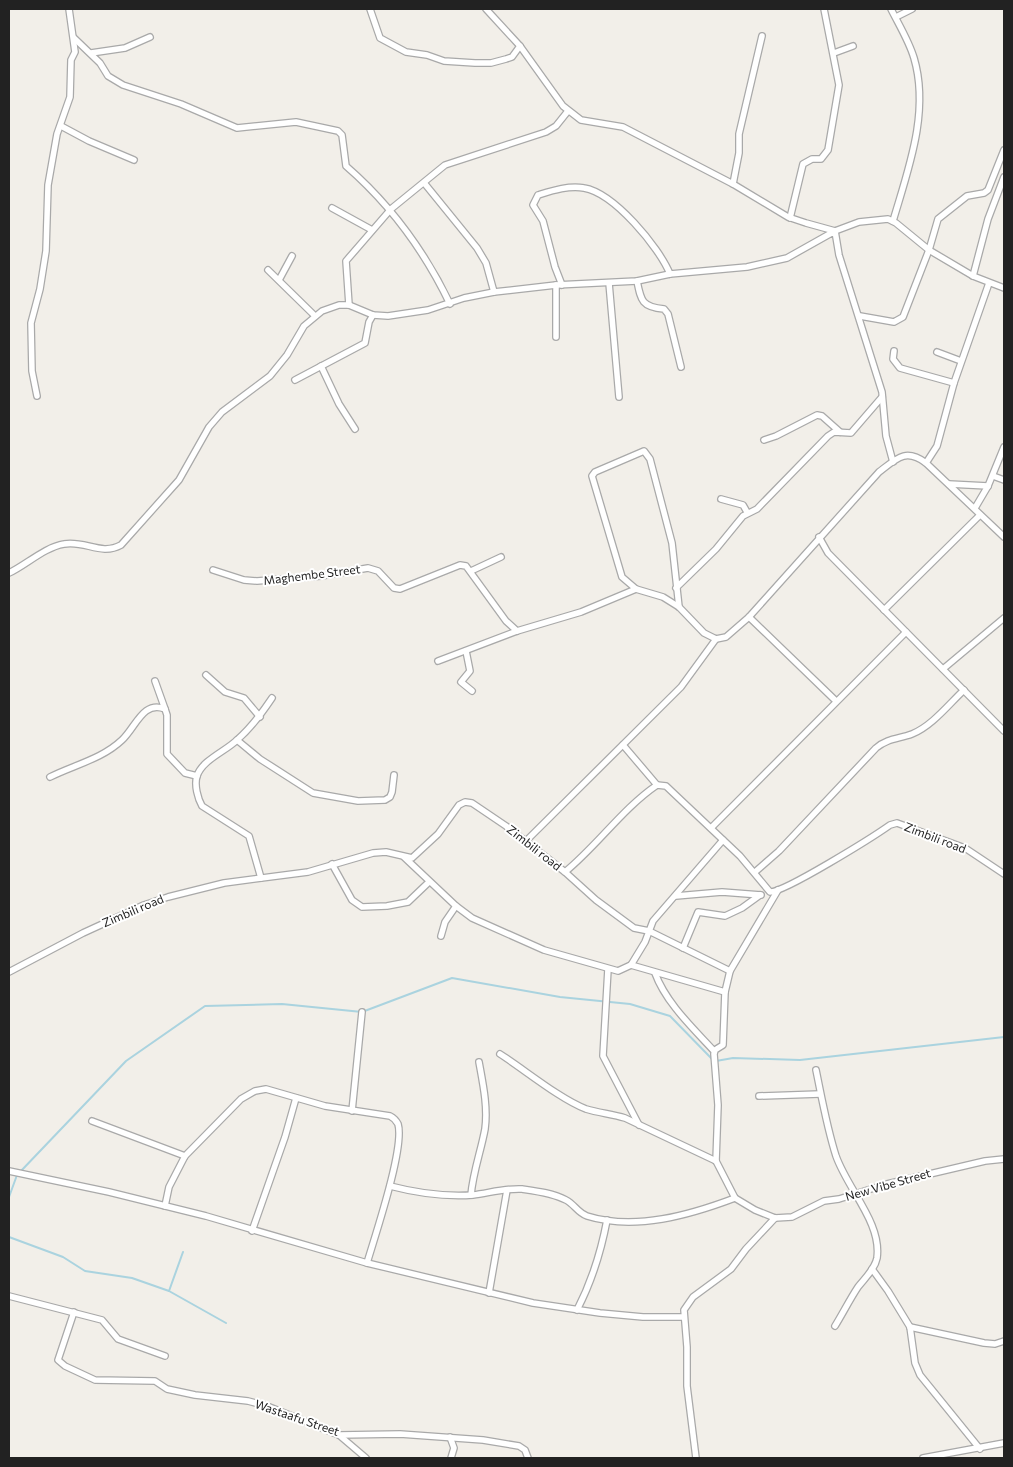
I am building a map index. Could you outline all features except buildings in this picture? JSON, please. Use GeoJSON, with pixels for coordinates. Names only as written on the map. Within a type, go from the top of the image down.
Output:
{"type":"FeatureCollection","features":[{"type":"Feature","properties":{"kind":"street"},"geometry":{"type":"LineString","coordinates":[[37,396],[32,371],[31,323],[40,290],[46,251],[48,185],[56,138],[70,97],[71,60],[76,52],[69,9]]}},
{"type":"Feature","properties":{"kind":"street"},"geometry":{"type":"LineString","coordinates":[[370,9],[380,38],[406,52],[427,55],[444,61],[491,63],[512,57],[520,46]]}},
{"type":"Feature","properties":{"kind":"street"},"geometry":{"type":"LineString","coordinates":[[486,9],[520,46],[568,111],[584,122],[621,125],[733,184],[790,218],[835,231]]}},
{"type":"Feature","properties":{"kind":"street"},"geometry":{"type":"LineString","coordinates":[[790,218],[803,164],[812,159],[821,159],[828,150],[839,85],[824,9]]}},
{"type":"Feature","properties":{"kind":"street"},"geometry":{"type":"LineString","coordinates":[[891,9],[910,48],[916,66],[918,121],[893,221]]}},
{"type":"Feature","properties":{"kind":"street"},"geometry":{"type":"LineString","coordinates":[[896,18],[912,9]]}},
{"type":"Feature","properties":{"kind":"street"},"geometry":{"type":"LineString","coordinates":[[733,184],[737,170],[739,134],[762,36]]}},
{"type":"Feature","properties":{"kind":"street"},"geometry":{"type":"LineString","coordinates":[[91,53],[125,48],[150,37]]}},
{"type":"Feature","properties":{"kind":"street"},"geometry":{"type":"LineString","coordinates":[[74,38],[91,53],[108,76],[123,85],[189,106],[237,128],[296,122],[333,128],[342,134],[346,166],[375,191],[391,209],[425,256],[450,304]]}},
{"type":"Feature","properties":{"kind":"street"},"geometry":{"type":"LineString","coordinates":[[834,53],[853,46]]}},
{"type":"Feature","properties":{"kind":"street"},"geometry":{"type":"LineString","coordinates":[[349,305],[346,261],[391,209],[446,165],[546,132],[556,126],[568,111]]}},
{"type":"Feature","properties":{"kind":"street"},"geometry":{"type":"LineString","coordinates":[[61,126],[89,141],[134,160]]}},
{"type":"Feature","properties":{"kind":"street"},"geometry":{"type":"LineString","coordinates":[[860,316],[892,322],[900,320],[908,308],[938,219],[967,196],[984,193],[988,190],[1004,150]]}},
{"type":"Feature","properties":{"kind":"street"},"geometry":{"type":"LineString","coordinates":[[973,276],[988,219],[1004,177]]}},
{"type":"Feature","properties":{"kind":"street"},"geometry":{"type":"LineString","coordinates":[[425,184],[477,248],[486,263],[494,292]]}},
{"type":"Feature","properties":{"kind":"street"},"geometry":{"type":"LineString","coordinates":[[556,337],[559,285],[547,232],[533,205],[538,195],[564,189],[584,188],[622,210],[659,254],[670,274]]}},
{"type":"Feature","properties":{"kind":"street"},"geometry":{"type":"LineString","coordinates":[[998,193],[1004,196]]}},
{"type":"Feature","properties":{"kind":"street"},"geometry":{"type":"LineString","coordinates":[[332,208],[372,230]]}},
{"type":"Feature","properties":{"kind":"street"},"geometry":{"type":"LineString","coordinates":[[9,573],[65,544],[108,551],[121,545],[179,480],[209,428],[222,412],[280,365],[304,326],[315,316],[340,305],[349,305],[373,315],[410,313],[494,292],[559,285],[637,281],[670,274],[747,267],[787,258],[835,231],[858,222],[879,219],[893,221],[929,250],[973,276],[1004,288]]}},
{"type":"Feature","properties":{"kind":"street"},"geometry":{"type":"LineString","coordinates":[[835,231],[838,255],[860,316],[867,350],[878,377],[886,436],[892,462]]}},
{"type":"Feature","properties":{"kind":"street"},"geometry":{"type":"LineString","coordinates":[[279,280],[292,256]]}},
{"type":"Feature","properties":{"kind":"street"},"geometry":{"type":"LineString","coordinates":[[268,270],[315,316]]}},
{"type":"Feature","properties":{"kind":"street"},"geometry":{"type":"LineString","coordinates":[[637,281],[645,304],[649,308],[664,309],[668,314],[681,367]]}},
{"type":"Feature","properties":{"kind":"street"},"geometry":{"type":"LineString","coordinates":[[609,283],[619,397]]}},
{"type":"Feature","properties":{"kind":"street"},"geometry":{"type":"LineString","coordinates":[[926,463],[937,446],[961,361],[989,283]]}},
{"type":"Feature","properties":{"kind":"street"},"geometry":{"type":"LineString","coordinates":[[295,380],[365,343],[369,322],[373,315]]}},
{"type":"Feature","properties":{"kind":"street"},"geometry":{"type":"LineString","coordinates":[[894,351],[893,359],[900,368],[954,383]]}},
{"type":"Feature","properties":{"kind":"street"},"geometry":{"type":"LineString","coordinates":[[937,352],[961,361]]}},
{"type":"Feature","properties":{"kind":"street"},"geometry":{"type":"LineString","coordinates":[[321,366],[339,404],[355,429]]}},
{"type":"Feature","properties":{"kind":"street"},"geometry":{"type":"LineString","coordinates":[[676,588],[716,549],[747,512],[757,509],[831,433],[840,432],[848,434],[853,432],[882,397]]}},
{"type":"Feature","properties":{"kind":"street"},"geometry":{"type":"LineString","coordinates":[[764,440],[818,415],[822,416],[840,432]]}},
{"type":"Feature","properties":{"kind":"street"},"geometry":{"type":"LineString","coordinates":[[975,508],[993,476],[1004,447]]}},
{"type":"Feature","properties":{"kind":"street"},"geometry":{"type":"LineString","coordinates":[[679,607],[672,543],[650,459],[644,451],[595,472],[592,476],[622,577],[636,589],[663,597],[679,607],[704,633],[716,639]]}},
{"type":"Feature","properties":{"kind":"street"},"geometry":{"type":"LineString","coordinates":[[526,842],[681,687],[716,639],[726,636],[748,617],[879,472],[892,462],[904,455],[915,454],[975,508],[980,515],[1003,533]]}},
{"type":"Feature","properties":{"kind":"street"},"geometry":{"type":"LineString","coordinates":[[993,476],[1004,480]]}},
{"type":"Feature","properties":{"kind":"street"},"geometry":{"type":"LineString","coordinates":[[948,484],[988,486]]}},
{"type":"Feature","properties":{"kind":"street"},"geometry":{"type":"LineString","coordinates":[[721,499],[743,505],[747,512]]}},
{"type":"Feature","properties":{"kind":"street"},"geometry":{"type":"LineString","coordinates":[[884,610],[980,515]]}},
{"type":"Feature","properties":{"kind":"street"},"geometry":{"type":"LineString","coordinates":[[819,537],[828,553],[1004,732]]}},
{"type":"Feature","properties":{"kind":"street"},"geometry":{"type":"LineString","coordinates":[[501,557],[470,571],[506,621],[517,631]]}},
{"type":"Feature","properties":{"kind":"street","name":"Maghembe Street"},"geometry":{"type":"LineString","coordinates":[[213,570],[244,580],[257,581],[321,576],[368,568],[378,571],[394,588],[400,589],[460,565],[466,566],[470,571]]}},
{"type":"Feature","properties":{"kind":"street"},"geometry":{"type":"LineString","coordinates":[[438,661],[466,652],[517,631],[581,612],[636,589]]}},
{"type":"Feature","properties":{"kind":"street"},"geometry":{"type":"LineString","coordinates":[[748,617],[836,701]]}},
{"type":"Feature","properties":{"kind":"street"},"geometry":{"type":"LineString","coordinates":[[943,669],[1004,618]]}},
{"type":"Feature","properties":{"kind":"street"},"geometry":{"type":"LineString","coordinates":[[711,828],[906,632]]}},
{"type":"Feature","properties":{"kind":"street"},"geometry":{"type":"LineString","coordinates":[[466,652],[470,672],[461,682],[472,691]]}},
{"type":"Feature","properties":{"kind":"street"},"geometry":{"type":"LineString","coordinates":[[206,675],[225,692],[244,698],[260,717]]}},
{"type":"Feature","properties":{"kind":"street"},"geometry":{"type":"LineString","coordinates":[[155,682],[167,715],[167,754],[184,773],[196,776]]}},
{"type":"Feature","properties":{"kind":"street"},"geometry":{"type":"LineString","coordinates":[[755,872],[779,851],[884,741],[912,734],[924,726],[964,690]]}},
{"type":"Feature","properties":{"kind":"street"},"geometry":{"type":"LineString","coordinates":[[261,878],[249,836],[202,806],[198,798],[196,776],[205,764],[237,740],[260,717],[272,698]]}},
{"type":"Feature","properties":{"kind":"street"},"geometry":{"type":"LineString","coordinates":[[50,777],[94,759],[108,750],[123,739],[151,707],[157,706],[165,709]]}},
{"type":"Feature","properties":{"kind":"street"},"geometry":{"type":"LineString","coordinates":[[237,740],[260,759],[313,793],[358,801],[385,800],[390,797],[392,792],[394,775]]}},
{"type":"Feature","properties":{"kind":"street"},"geometry":{"type":"LineString","coordinates":[[623,746],[658,785],[666,786],[711,828],[755,872],[770,892]]}},
{"type":"Feature","properties":{"kind":"street","name":"Zimbili road"},"geometry":{"type":"LineString","coordinates":[[9,972],[83,933],[144,905],[201,888],[261,878],[284,877],[373,853],[386,852],[412,858],[438,834],[458,805],[466,802],[472,803],[565,872],[586,854],[634,803],[658,785]]}},
{"type":"Feature","properties":{"kind":"street","name":"Zimbili road"},"geometry":{"type":"LineString","coordinates":[[760,895],[778,890],[896,823],[965,848],[1004,873]]}},
{"type":"Feature","properties":{"kind":"street"},"geometry":{"type":"LineString","coordinates":[[404,857],[429,882],[472,918],[521,941],[566,958],[618,970],[631,965],[660,913],[723,840]]}},
{"type":"Feature","properties":{"kind":"street"},"geometry":{"type":"LineString","coordinates":[[332,864],[352,900],[362,906],[387,906],[408,902],[429,882]]}},
{"type":"Feature","properties":{"kind":"street"},"geometry":{"type":"LineString","coordinates":[[565,872],[596,900],[634,928],[649,931],[730,971]]}},
{"type":"Feature","properties":{"kind":"street"},"geometry":{"type":"LineString","coordinates":[[714,1051],[724,1045],[725,992],[730,971],[778,890]]}},
{"type":"Feature","properties":{"kind":"street"},"geometry":{"type":"LineString","coordinates":[[676,896],[722,892],[760,895]]}},
{"type":"Feature","properties":{"kind":"street"},"geometry":{"type":"LineString","coordinates":[[683,948],[698,912],[725,916],[742,908],[760,895]]}},
{"type":"Feature","properties":{"kind":"street"},"geometry":{"type":"LineString","coordinates":[[441,936],[445,922],[456,906]]}},
{"type":"Feature","properties":{"kind":"street"},"geometry":{"type":"LineString","coordinates":[[631,965],[725,992]]}},
{"type":"Feature","properties":{"kind":"street"},"geometry":{"type":"LineString","coordinates":[[608,969],[603,1056],[639,1125]]}},
{"type":"Feature","properties":{"kind":"street"},"geometry":{"type":"LineString","coordinates":[[655,973],[679,1012],[714,1051],[718,1105],[716,1161],[735,1198],[755,1210],[775,1218],[746,1249],[731,1269],[693,1297],[684,1310],[687,1386],[696,1458]]}},
{"type":"Feature","properties":{"kind":"street"},"geometry":{"type":"LineString","coordinates":[[352,1110],[362,1012]]}},
{"type":"Feature","properties":{"kind":"street"},"geometry":{"type":"LineString","coordinates":[[500,1054],[574,1103],[587,1109],[610,1113],[716,1161]]}},
{"type":"Feature","properties":{"kind":"street"},"geometry":{"type":"LineString","coordinates":[[471,1195],[476,1160],[485,1128],[485,1099],[478,1062]]}},
{"type":"Feature","properties":{"kind":"street"},"geometry":{"type":"LineString","coordinates":[[816,1070],[832,1142],[843,1174],[874,1225],[877,1234],[876,1258],[872,1269],[858,1287],[835,1326]]}},
{"type":"Feature","properties":{"kind":"street"},"geometry":{"type":"LineString","coordinates":[[165,1206],[169,1187],[185,1156],[241,1099],[255,1091],[266,1089],[296,1098],[390,1116],[395,1118],[398,1124],[398,1140],[390,1186],[367,1263]]}},
{"type":"Feature","properties":{"kind":"street"},"geometry":{"type":"LineString","coordinates":[[759,1096],[820,1094]]}},
{"type":"Feature","properties":{"kind":"street"},"geometry":{"type":"LineString","coordinates":[[252,1231],[285,1137],[296,1098]]}},
{"type":"Feature","properties":{"kind":"street"},"geometry":{"type":"LineString","coordinates":[[92,1121],[185,1156]]}},
{"type":"Feature","properties":{"kind":"street","name":"New Vibe Street"},"geometry":{"type":"LineString","coordinates":[[775,1218],[792,1218],[824,1201],[933,1172],[1004,1159]]}},
{"type":"Feature","properties":{"kind":"street"},"geometry":{"type":"LineString","coordinates":[[9,1171],[165,1206],[367,1263],[532,1303],[643,1317],[684,1317]]}},
{"type":"Feature","properties":{"kind":"street"},"geometry":{"type":"LineString","coordinates":[[390,1186],[426,1193],[471,1195],[507,1190],[540,1192],[565,1200],[584,1215],[607,1220],[666,1218],[735,1198]]}},
{"type":"Feature","properties":{"kind":"street"},"geometry":{"type":"LineString","coordinates":[[488,1293],[507,1190]]}},
{"type":"Feature","properties":{"kind":"street"},"geometry":{"type":"LineString","coordinates":[[576,1310],[587,1291],[607,1220]]}},
{"type":"Feature","properties":{"kind":"street"},"geometry":{"type":"LineString","coordinates":[[872,1269],[910,1327],[915,1363],[920,1375],[980,1449]]}},
{"type":"Feature","properties":{"kind":"street"},"geometry":{"type":"LineString","coordinates":[[9,1296],[74,1312],[106,1323],[118,1339],[165,1356]]}},
{"type":"Feature","properties":{"kind":"street","name":"Wastaafu Street"},"geometry":{"type":"LineString","coordinates":[[74,1312],[58,1360],[83,1376],[106,1382],[156,1381],[167,1389],[195,1395],[248,1401],[267,1406],[339,1435],[400,1434],[483,1440],[519,1446],[525,1450],[528,1458]]}},
{"type":"Feature","properties":{"kind":"street"},"geometry":{"type":"LineString","coordinates":[[910,1327],[971,1341],[995,1344],[1004,1341]]}},
{"type":"Feature","properties":{"kind":"street"},"geometry":{"type":"LineString","coordinates":[[339,1435],[366,1458]]}},
{"type":"Feature","properties":{"kind":"street"},"geometry":{"type":"LineString","coordinates":[[450,1437],[454,1448],[451,1458]]}},
{"type":"Feature","properties":{"kind":"street"},"geometry":{"type":"LineString","coordinates":[[923,1458],[950,1456],[1004,1443]]}},
{"type":"Feature","properties":{"kind":"waterway"},"geometry":{"type":"LineString","coordinates":[[20,1172],[126,1061],[205,1006],[282,1004],[362,1012],[452,978],[560,997],[630,1004],[670,1016],[712,1059]]}},
{"type":"Feature","properties":{"kind":"waterway"},"geometry":{"type":"LineString","coordinates":[[716,1061],[733,1058],[800,1060],[1004,1037]]}},
{"type":"Feature","properties":{"kind":"waterway"},"geometry":{"type":"LineString","coordinates":[[9,1197],[17,1175]]}},
{"type":"Feature","properties":{"kind":"waterway"},"geometry":{"type":"LineString","coordinates":[[9,1237],[63,1257],[85,1271],[132,1278],[169,1291],[226,1323]]}},
{"type":"Feature","properties":{"kind":"waterway"},"geometry":{"type":"LineString","coordinates":[[169,1291],[183,1252]]}}]}
